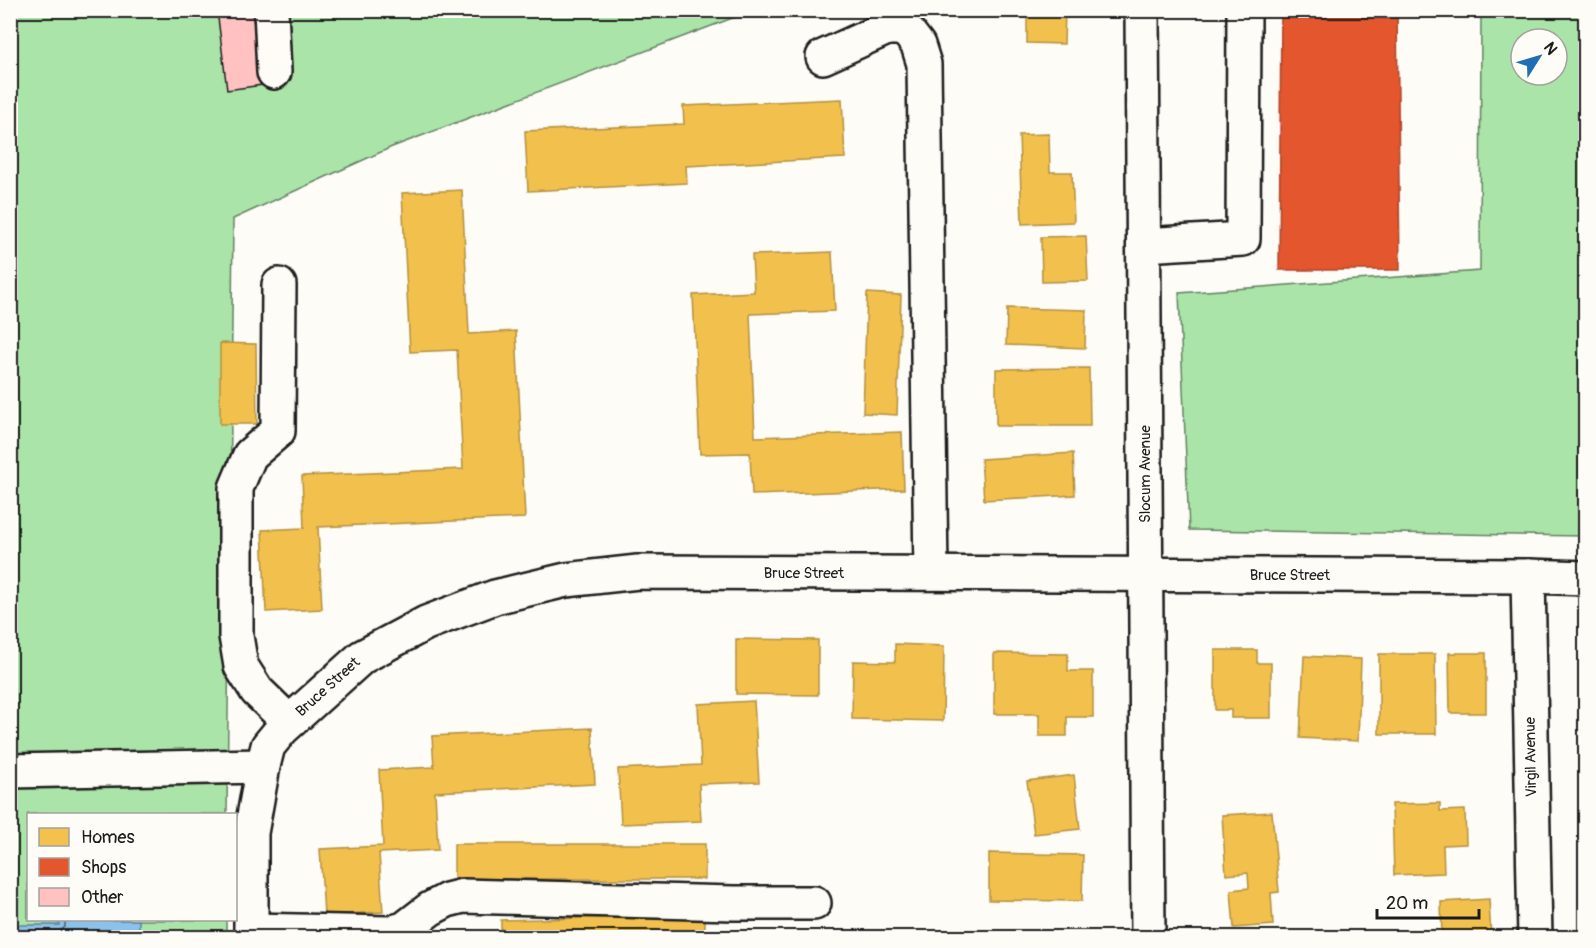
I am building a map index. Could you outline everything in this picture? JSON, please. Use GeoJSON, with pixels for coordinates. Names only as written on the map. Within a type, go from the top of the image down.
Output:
{"type":"FeatureCollection","features":[{"type":"Feature","properties":{"kind":"street"},"geometry":{"type":"LineString","coordinates":[[271,10],[274,72]]}},
{"type":"Feature","properties":{"kind":"street","name":"Slocum Avenue"},"geometry":{"type":"LineString","coordinates":[[1142,10],[1148,938]]}},
{"type":"Feature","properties":{"kind":"street"},"geometry":{"type":"LineString","coordinates":[[1144,245],[1243,238],[1244,10]]}},
{"type":"Feature","properties":{"kind":"street"},"geometry":{"type":"LineString","coordinates":[[823,57],[887,28],[899,28],[908,32],[918,45],[924,64],[931,573]]}},
{"type":"Feature","properties":{"kind":"street"},"geometry":{"type":"LineString","coordinates":[[279,285],[278,431],[250,455],[236,488],[236,636],[241,666],[257,691],[289,722]]}},
{"type":"Feature","properties":{"kind":"street","name":"Bruce Street"},"geometry":{"type":"LineString","coordinates":[[251,934],[251,833],[268,746],[289,722],[362,657],[426,623],[495,597],[566,580],[638,572],[1146,573],[1586,578]]}},
{"type":"Feature","properties":{"kind":"street","name":"Virgil Avenue"},"geometry":{"type":"LineString","coordinates":[[1528,576],[1535,938]]}},
{"type":"Feature","properties":{"kind":"street"},"geometry":{"type":"LineString","coordinates":[[10,771],[263,766]]}},
{"type":"Feature","properties":{"kind":"street"},"geometry":{"type":"LineString","coordinates":[[251,934],[389,933],[404,929],[430,909],[447,900],[463,896],[814,903]]}},
{"type":"Feature","properties":{"kind":"green space"},"geometry":{"type":"Polygon","coordinates":[[[10,11],[751,11],[392,147],[233,219],[227,813],[27,813],[27,921],[226,921],[226,937],[11,937],[10,11]]]}},
{"type":"Feature","properties":{"kind":"green space"},"geometry":{"type":"Polygon","coordinates":[[[1481,11],[1585,11],[1585,536],[1189,530],[1179,293],[1480,271],[1481,11]]]}},
{"type":"Feature","properties":{"kind":"water"},"geometry":{"type":"Polygon","coordinates":[[[59,921],[139,921],[139,937],[11,937],[11,925],[59,925],[59,921]]]}},
{"type":"Feature","properties":{"kind":"building: Homes"},"geometry":{"type":"Polygon","coordinates":[[[1027,10],[1065,10],[1064,44],[1027,43],[1027,10]]]}},
{"type":"Feature","properties":{"kind":"building: Homes"},"geometry":{"type":"Polygon","coordinates":[[[842,99],[845,158],[686,166],[687,183],[528,191],[525,131],[684,124],[683,106],[842,99]]]}},
{"type":"Feature","properties":{"kind":"building: Homes"},"geometry":{"type":"Polygon","coordinates":[[[1049,134],[1050,172],[1072,172],[1074,222],[1022,224],[1019,135],[1049,134]]]}},
{"type":"Feature","properties":{"kind":"building: Homes"},"geometry":{"type":"Polygon","coordinates":[[[462,190],[469,334],[516,331],[525,518],[318,527],[322,609],[266,612],[262,530],[304,528],[302,476],[463,469],[457,350],[410,352],[402,193],[462,190]]]}},
{"type":"Feature","properties":{"kind":"building: Homes"},"geometry":{"type":"Polygon","coordinates":[[[1086,236],[1088,281],[1042,282],[1041,237],[1086,236]]]}},
{"type":"Feature","properties":{"kind":"building: Homes"},"geometry":{"type":"Polygon","coordinates":[[[832,252],[835,311],[750,314],[755,437],[902,432],[904,489],[752,495],[750,453],[700,454],[693,295],[754,292],[752,255],[832,252]]]}},
{"type":"Feature","properties":{"kind":"building: Homes"},"geometry":{"type":"Polygon","coordinates":[[[867,293],[901,295],[897,415],[863,413],[867,293]]]}},
{"type":"Feature","properties":{"kind":"building: Homes"},"geometry":{"type":"Polygon","coordinates":[[[1007,308],[1086,310],[1085,348],[1006,345],[1007,308]]]}},
{"type":"Feature","properties":{"kind":"building: Homes"},"geometry":{"type":"Polygon","coordinates":[[[220,343],[256,344],[257,424],[220,424],[220,343]]]}},
{"type":"Feature","properties":{"kind":"building: Homes"},"geometry":{"type":"Polygon","coordinates":[[[1089,368],[1090,426],[996,426],[996,369],[1089,368]]]}},
{"type":"Feature","properties":{"kind":"building: Homes"},"geometry":{"type":"Polygon","coordinates":[[[1073,453],[1075,495],[984,500],[981,459],[1073,453]]]}},
{"type":"Feature","properties":{"kind":"building: Homes"},"geometry":{"type":"Polygon","coordinates":[[[736,639],[818,640],[818,695],[736,694],[736,639]]]}},
{"type":"Feature","properties":{"kind":"building: Homes"},"geometry":{"type":"Polygon","coordinates":[[[895,644],[944,646],[943,721],[852,719],[853,661],[895,662],[895,644]]]}},
{"type":"Feature","properties":{"kind":"building: Homes"},"geometry":{"type":"Polygon","coordinates":[[[1215,650],[1257,650],[1257,663],[1271,663],[1271,718],[1231,718],[1231,710],[1215,710],[1215,650]]]}},
{"type":"Feature","properties":{"kind":"building: Homes"},"geometry":{"type":"Polygon","coordinates":[[[994,653],[1068,654],[1068,671],[1093,671],[1093,717],[1067,717],[1067,736],[1039,736],[1039,714],[994,714],[994,653]]]}},
{"type":"Feature","properties":{"kind":"building: Homes"},"geometry":{"type":"Polygon","coordinates":[[[1449,653],[1486,653],[1486,713],[1450,713],[1449,653]]]}},
{"type":"Feature","properties":{"kind":"building: Homes"},"geometry":{"type":"Polygon","coordinates":[[[1379,654],[1435,654],[1436,734],[1379,734],[1379,654]]]}},
{"type":"Feature","properties":{"kind":"building: Homes"},"geometry":{"type":"Polygon","coordinates":[[[1304,656],[1361,659],[1358,741],[1300,738],[1304,656]]]}},
{"type":"Feature","properties":{"kind":"building: Homes"},"geometry":{"type":"Polygon","coordinates":[[[754,701],[759,782],[699,784],[701,821],[621,824],[618,769],[701,765],[698,704],[754,701]]]}},
{"type":"Feature","properties":{"kind":"building: Homes"},"geometry":{"type":"Polygon","coordinates":[[[592,728],[595,784],[435,792],[438,850],[379,853],[383,912],[324,915],[320,849],[383,846],[379,770],[434,767],[432,736],[592,728]]]}},
{"type":"Feature","properties":{"kind":"building: Homes"},"geometry":{"type":"Polygon","coordinates":[[[1074,775],[1080,829],[1034,834],[1027,781],[1074,775]]]}},
{"type":"Feature","properties":{"kind":"building: Homes"},"geometry":{"type":"Polygon","coordinates":[[[1440,803],[1440,811],[1465,810],[1466,844],[1443,845],[1444,873],[1394,875],[1392,804],[1440,803]]]}},
{"type":"Feature","properties":{"kind":"building: Homes"},"geometry":{"type":"Polygon","coordinates":[[[1272,812],[1279,892],[1271,893],[1273,925],[1234,928],[1231,890],[1249,888],[1248,873],[1226,875],[1222,815],[1272,812]]]}},
{"type":"Feature","properties":{"kind":"building: Homes"},"geometry":{"type":"Polygon","coordinates":[[[454,844],[705,844],[705,879],[454,879],[454,844]]]}},
{"type":"Feature","properties":{"kind":"building: Homes"},"geometry":{"type":"Polygon","coordinates":[[[989,853],[1083,855],[1082,901],[989,900],[989,853]]]}},
{"type":"Feature","properties":{"kind":"building: Homes"},"geometry":{"type":"Polygon","coordinates":[[[1489,899],[1491,938],[1442,938],[1441,902],[1489,899]]]}},
{"type":"Feature","properties":{"kind":"building: Homes"},"geometry":{"type":"Polygon","coordinates":[[[705,915],[705,938],[501,938],[501,920],[705,915]]]}},
{"type":"Feature","properties":{"kind":"building: Shops"},"geometry":{"type":"Polygon","coordinates":[[[1281,10],[1397,10],[1400,270],[1279,270],[1281,10]]]}},
{"type":"Feature","properties":{"kind":"building: Other"},"geometry":{"type":"Polygon","coordinates":[[[217,10],[252,10],[262,85],[227,90],[217,10]]]}}]}
